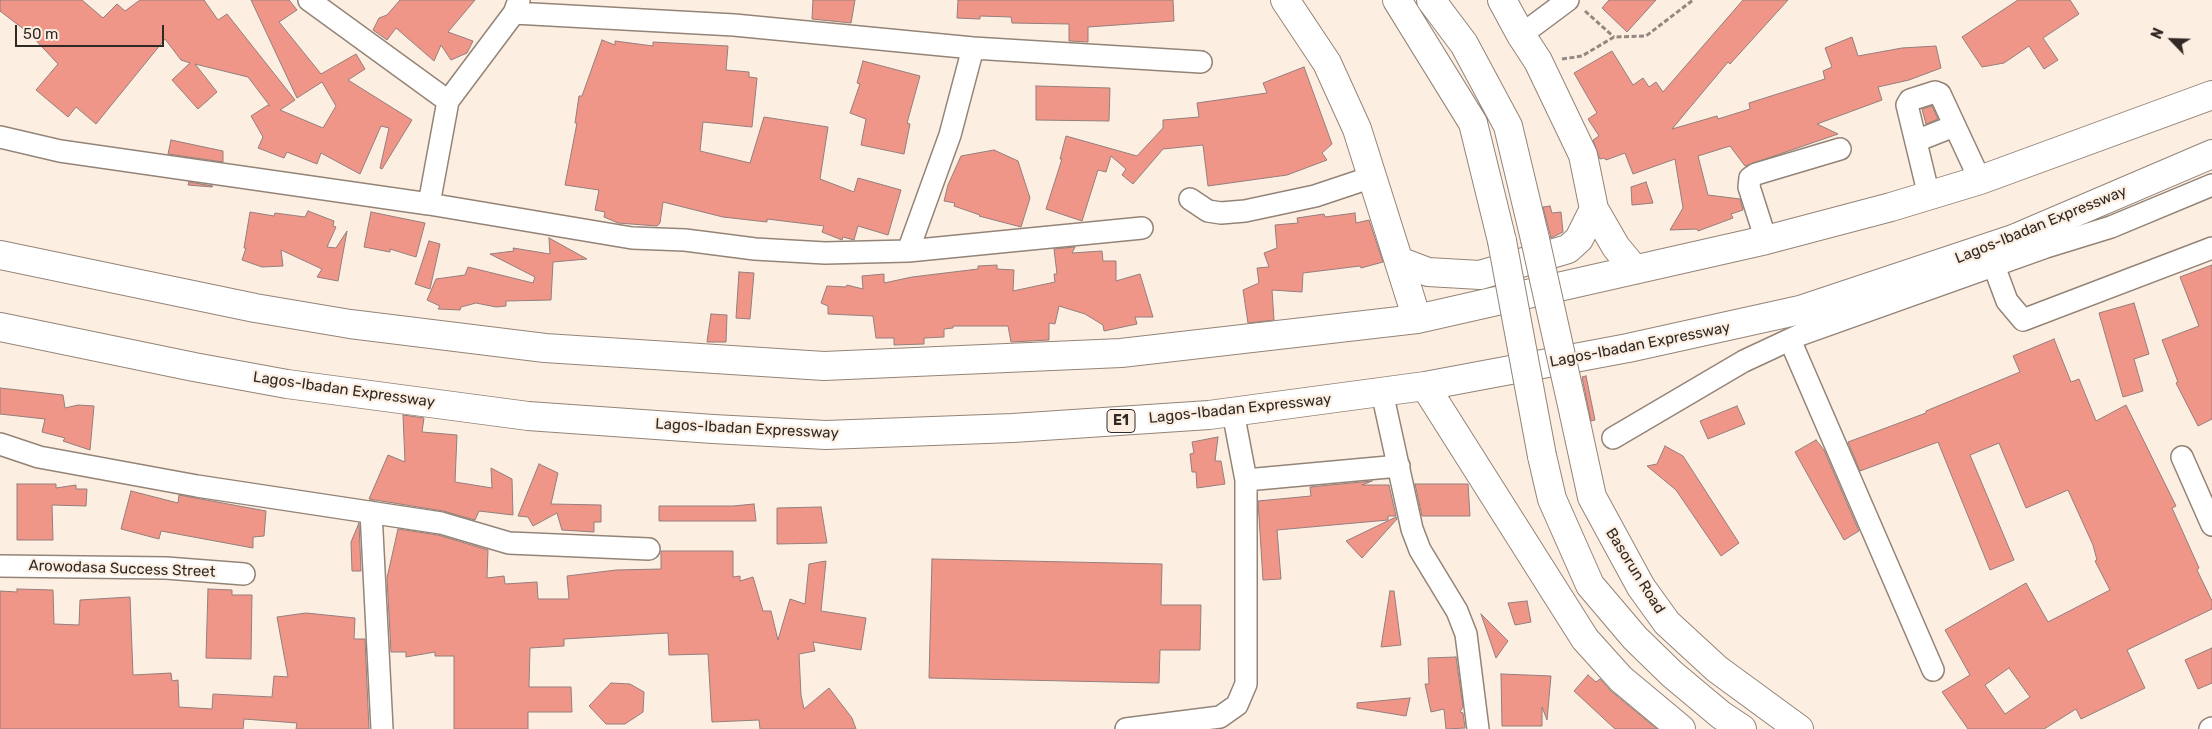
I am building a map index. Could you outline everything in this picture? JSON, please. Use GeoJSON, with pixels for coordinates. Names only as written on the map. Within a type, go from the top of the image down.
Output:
{"type":"FeatureCollection","features":[{"type":"Feature","properties":{"kind":"main road"},"geometry":{"type":"LineString","coordinates":[[1285,0],[1326,63],[1357,128],[1417,319]]}},
{"type":"Feature","properties":{"kind":"main road"},"geometry":{"type":"LineString","coordinates":[[1397,0],[1473,123],[1502,241],[1542,456],[1552,499],[1590,585],[1634,638],[1672,674],[1721,715],[1742,729]]}},
{"type":"Feature","properties":{"kind":"main road","name":"Basorun Road"},"geometry":{"type":"LineString","coordinates":[[1431,0],[1464,44],[1508,126],[1592,497],[1641,587],[1667,623],[1717,669],[1799,729]]}},
{"type":"Feature","properties":{"kind":"main road"},"geometry":{"type":"LineString","coordinates":[[1502,0],[1538,61],[1583,155],[1594,209],[1616,247],[1635,270]]}},
{"type":"Feature","properties":{"kind":"main road"},"geometry":{"type":"LineString","coordinates":[[0,254],[255,308],[350,324],[554,348],[824,366],[1121,353],[1417,319],[1766,240],[1929,196],[1980,180],[2212,96]]}},
{"type":"Feature","properties":{"kind":"main road","name":"Lagos-Ibadan Expressway"},"geometry":{"type":"LineString","coordinates":[[0,327],[150,359],[287,384],[528,416],[713,429],[836,434],[1022,428],[1233,412],[1425,386],[1628,348],[1800,310],[2013,239],[2212,154]]}},
{"type":"Feature","properties":{"kind":"main road"},"geometry":{"type":"LineString","coordinates":[[1398,261],[1428,272],[1444,275],[1480,275],[1568,249],[1579,239],[1594,209]]}},
{"type":"Feature","properties":{"kind":"main road"},"geometry":{"type":"LineString","coordinates":[[1425,386],[1585,639],[1621,680],[1681,729]]}},
{"type":"Feature","properties":{"kind":"street"},"geometry":{"type":"LineString","coordinates":[[309,0],[448,101]]}},
{"type":"Feature","properties":{"kind":"street"},"geometry":{"type":"LineString","coordinates":[[1521,35],[1574,3]]}},
{"type":"Feature","properties":{"kind":"street"},"geometry":{"type":"LineString","coordinates":[[429,204],[448,101],[516,6],[973,48],[1200,62]]}},
{"type":"Feature","properties":{"kind":"street"},"geometry":{"type":"LineString","coordinates":[[908,251],[950,135],[973,48]]}},
{"type":"Feature","properties":{"kind":"street"},"geometry":{"type":"LineString","coordinates":[[1929,196],[1907,105],[1910,100],[1935,92],[1940,94],[1980,180]]}},
{"type":"Feature","properties":{"kind":"street"},"geometry":{"type":"LineString","coordinates":[[1916,141],[1954,126]]}},
{"type":"Feature","properties":{"kind":"street"},"geometry":{"type":"LineString","coordinates":[[0,137],[69,152],[429,204],[632,238],[685,240],[756,249],[825,252],[908,251],[1142,228]]}},
{"type":"Feature","properties":{"kind":"street"},"geometry":{"type":"LineString","coordinates":[[1766,240],[1749,187],[1750,178],[1756,174],[1840,149]]}},
{"type":"Feature","properties":{"kind":"street"},"geometry":{"type":"LineString","coordinates":[[1190,199],[1208,211],[1221,213],[1245,211],[1314,196],[1372,177]]}},
{"type":"Feature","properties":{"kind":"street"},"geometry":{"type":"LineString","coordinates":[[1613,438],[1736,366],[1802,334],[2046,247],[2112,227],[2212,185]]}},
{"type":"Feature","properties":{"kind":"street"},"geometry":{"type":"LineString","coordinates":[[1994,266],[2007,301],[2023,320],[2212,248]]}},
{"type":"Feature","properties":{"kind":"street"},"geometry":{"type":"LineString","coordinates":[[1790,340],[1933,670]]}},
{"type":"Feature","properties":{"kind":"street"},"geometry":{"type":"LineString","coordinates":[[1382,392],[1399,466],[1406,507],[1420,550],[1458,611],[1466,634],[1478,729]]}},
{"type":"Feature","properties":{"kind":"street"},"geometry":{"type":"LineString","coordinates":[[1126,729],[1220,717],[1236,705],[1246,684],[1246,480],[1233,412]]}},
{"type":"Feature","properties":{"kind":"street"},"geometry":{"type":"LineString","coordinates":[[0,444],[48,459],[198,486],[441,523],[509,543],[649,549]]}},
{"type":"Feature","properties":{"kind":"street"},"geometry":{"type":"LineString","coordinates":[[2182,457],[2212,525]]}},
{"type":"Feature","properties":{"kind":"street"},"geometry":{"type":"LineString","coordinates":[[1246,480],[1399,466]]}},
{"type":"Feature","properties":{"kind":"street"},"geometry":{"type":"LineString","coordinates":[[371,512],[382,729]]}},
{"type":"Feature","properties":{"kind":"street","name":"Arowodasa Success Street"},"geometry":{"type":"LineString","coordinates":[[0,566],[166,568],[244,574]]}},
{"type":"Feature","properties":{"kind":"path"},"geometry":{"type":"LineString","coordinates":[[1538,61],[1582,56],[1614,37],[1646,36],[1693,0]]}},
{"type":"Feature","properties":{"kind":"path"},"geometry":{"type":"LineString","coordinates":[[1574,3],[1614,37]]}},
{"type":"Feature","properties":{"kind":"building"},"geometry":{"type":"Polygon","coordinates":[[[0,0],[82,0],[103,18],[117,4],[125,11],[140,0],[204,0],[218,20],[227,14],[295,100],[280,110],[323,128],[336,106],[322,82],[297,98],[251,0],[289,0],[297,10],[279,22],[321,74],[356,54],[365,69],[348,80],[412,120],[382,169],[380,168],[389,128],[381,126],[360,174],[321,153],[317,164],[287,152],[284,158],[258,148],[263,137],[251,116],[268,105],[270,106],[248,77],[195,64],[217,92],[198,109],[172,80],[190,63],[181,60],[165,39],[96,124],[76,107],[68,117],[36,90],[58,64],[30,34],[0,11],[0,0]]]}},
{"type":"Feature","properties":{"kind":"building"},"geometry":{"type":"Polygon","coordinates":[[[400,0],[475,0],[448,32],[473,41],[467,53],[451,60],[441,45],[434,61],[396,28],[387,40],[373,30],[379,18],[387,15],[400,0]]]}},
{"type":"Feature","properties":{"kind":"building"},"geometry":{"type":"Polygon","coordinates":[[[813,0],[855,0],[851,23],[812,19],[813,0]]]}},
{"type":"Feature","properties":{"kind":"building"},"geometry":{"type":"Polygon","coordinates":[[[958,0],[1173,0],[1174,21],[1088,27],[1088,42],[1069,41],[1069,24],[1012,23],[1011,17],[980,16],[980,19],[957,18],[958,0]]]}},
{"type":"Feature","properties":{"kind":"building"},"geometry":{"type":"Polygon","coordinates":[[[1609,0],[1656,0],[1627,32],[1602,8],[1609,0]]]}},
{"type":"Feature","properties":{"kind":"building"},"geometry":{"type":"Polygon","coordinates":[[[1743,0],[1788,0],[1730,64],[1728,62],[1672,129],[1717,116],[1718,119],[1750,109],[1749,103],[1825,79],[1823,71],[1832,67],[1825,48],[1852,37],[1858,56],[1902,48],[1936,46],[1941,68],[1909,80],[1878,87],[1882,100],[1817,124],[1838,134],[1745,166],[1730,146],[1698,156],[1708,195],[1740,199],[1743,210],[1731,214],[1733,218],[1698,231],[1697,229],[1670,230],[1683,208],[1675,159],[1633,174],[1625,153],[1606,160],[1604,158],[1600,159],[1593,140],[1599,136],[1588,119],[1597,113],[1574,73],[1612,51],[1633,85],[1643,78],[1649,87],[1656,82],[1663,92],[1743,0]]]}},
{"type":"Feature","properties":{"kind":"building"},"geometry":{"type":"Polygon","coordinates":[[[2018,0],[2070,0],[2079,14],[2043,38],[2058,60],[2044,69],[2029,46],[2004,63],[1982,67],[1962,37],[2018,0]]]}},
{"type":"Feature","properties":{"kind":"building"},"geometry":{"type":"Polygon","coordinates":[[[602,40],[615,45],[615,41],[653,46],[653,42],[728,46],[726,70],[749,72],[749,77],[757,78],[752,127],[703,122],[700,151],[750,163],[764,117],[828,127],[820,179],[854,192],[858,178],[901,190],[888,235],[858,226],[854,240],[843,237],[842,240],[822,232],[824,226],[767,219],[767,222],[723,217],[663,202],[660,223],[657,226],[618,223],[604,217],[605,212],[595,210],[599,190],[565,185],[577,123],[575,123],[579,96],[582,96],[602,40]]]}},
{"type":"Feature","properties":{"kind":"building"},"geometry":{"type":"Polygon","coordinates":[[[863,61],[920,76],[907,123],[910,124],[904,154],[861,145],[866,119],[850,113],[860,84],[857,83],[863,61]]]}},
{"type":"Feature","properties":{"kind":"building"},"geometry":{"type":"Polygon","coordinates":[[[1304,67],[1332,144],[1322,153],[1327,160],[1287,175],[1208,186],[1203,145],[1163,149],[1133,184],[1122,175],[1126,169],[1111,156],[1106,172],[1098,170],[1082,221],[1046,209],[1062,159],[1060,159],[1066,136],[1137,156],[1163,128],[1163,120],[1199,117],[1197,103],[1267,93],[1263,83],[1304,67]]]}},
{"type":"Feature","properties":{"kind":"building"},"geometry":{"type":"Polygon","coordinates":[[[1036,86],[1110,88],[1109,121],[1036,120],[1036,86]]]}},
{"type":"Feature","properties":{"kind":"building"},"geometry":{"type":"Polygon","coordinates":[[[1932,106],[1938,119],[1926,124],[1922,109],[1932,106]]]}},
{"type":"Feature","properties":{"kind":"building"},"geometry":{"type":"Polygon","coordinates":[[[171,140],[223,151],[223,162],[168,154],[171,140]]]}},
{"type":"Feature","properties":{"kind":"building"},"geometry":{"type":"Polygon","coordinates":[[[994,150],[1018,161],[1030,198],[1021,227],[979,216],[954,206],[955,203],[944,201],[948,185],[961,156],[994,150]]]}},
{"type":"Feature","properties":{"kind":"building"},"geometry":{"type":"Polygon","coordinates":[[[189,182],[213,186],[188,185],[189,182]]]}},
{"type":"Feature","properties":{"kind":"building"},"geometry":{"type":"Polygon","coordinates":[[[1646,182],[1653,203],[1632,205],[1631,187],[1646,182]]]}},
{"type":"Feature","properties":{"kind":"building"},"geometry":{"type":"Polygon","coordinates":[[[1550,206],[1552,213],[1561,212],[1563,232],[1551,238],[1543,207],[1550,206]]]}},
{"type":"Feature","properties":{"kind":"building"},"geometry":{"type":"Polygon","coordinates":[[[308,211],[334,221],[333,226],[336,227],[327,247],[336,248],[347,231],[338,281],[317,277],[322,269],[281,250],[283,266],[262,267],[242,260],[246,248],[244,248],[250,212],[274,216],[275,213],[305,217],[308,211]]]}},
{"type":"Feature","properties":{"kind":"building"},"geometry":{"type":"Polygon","coordinates":[[[371,212],[425,223],[416,257],[390,249],[390,252],[364,247],[371,212]]]}},
{"type":"Feature","properties":{"kind":"building"},"geometry":{"type":"Polygon","coordinates":[[[1355,213],[1356,223],[1369,220],[1383,262],[1361,268],[1360,266],[1303,273],[1302,292],[1272,290],[1274,320],[1248,323],[1243,290],[1259,283],[1257,268],[1269,267],[1264,253],[1277,248],[1275,225],[1298,223],[1297,218],[1324,214],[1325,217],[1355,213]]]}},
{"type":"Feature","properties":{"kind":"building"},"geometry":{"type":"Polygon","coordinates":[[[549,238],[587,259],[553,262],[551,300],[506,301],[506,306],[496,307],[476,303],[461,307],[460,310],[438,309],[440,306],[427,300],[436,279],[465,275],[468,267],[533,283],[535,277],[490,254],[514,251],[513,248],[550,254],[549,238]]]}},
{"type":"Feature","properties":{"kind":"building"},"geometry":{"type":"Polygon","coordinates":[[[429,241],[440,244],[430,289],[415,284],[429,241]]]}},
{"type":"Feature","properties":{"kind":"building"},"geometry":{"type":"Polygon","coordinates":[[[1075,247],[1072,253],[1102,251],[1103,261],[1116,261],[1116,281],[1140,274],[1153,317],[1135,317],[1137,324],[1104,331],[1103,325],[1085,314],[1059,306],[1055,324],[1049,323],[1049,340],[1011,342],[1008,326],[953,326],[953,328],[944,329],[944,337],[924,338],[924,344],[894,345],[894,338],[876,338],[873,316],[828,314],[828,306],[821,303],[827,286],[846,287],[847,285],[863,289],[862,276],[884,274],[884,283],[912,277],[978,269],[978,266],[997,265],[997,269],[1014,270],[1013,291],[1055,282],[1054,274],[1057,274],[1054,249],[1075,247]]]}},
{"type":"Feature","properties":{"kind":"building"},"geometry":{"type":"Polygon","coordinates":[[[2212,265],[2212,419],[2198,426],[2176,383],[2178,382],[2162,340],[2199,326],[2180,277],[2212,265]]]}},
{"type":"Feature","properties":{"kind":"building"},"geometry":{"type":"Polygon","coordinates":[[[739,272],[754,273],[750,319],[736,318],[739,272]]]}},
{"type":"Feature","properties":{"kind":"building"},"geometry":{"type":"Polygon","coordinates":[[[2134,303],[2149,354],[2134,359],[2143,391],[2123,397],[2099,313],[2134,303]]]}},
{"type":"Feature","properties":{"kind":"building"},"geometry":{"type":"Polygon","coordinates":[[[711,314],[727,315],[726,342],[707,342],[711,314]]]}},
{"type":"Feature","properties":{"kind":"building"},"geometry":{"type":"Polygon","coordinates":[[[2054,339],[2071,382],[2079,379],[2096,421],[2126,405],[2176,506],[2172,508],[2199,568],[2197,570],[2212,601],[2212,609],[2127,650],[2145,688],[2081,719],[2076,709],[2044,729],[1968,729],[1942,692],[1970,675],[1945,630],[2026,583],[2048,622],[2110,590],[2095,561],[2097,560],[2093,545],[2068,490],[2026,508],[1999,443],[1970,455],[2014,560],[1990,570],[1938,442],[1860,471],[1848,442],[1926,413],[1926,411],[2020,372],[2013,356],[2054,339]],[[2009,668],[1985,685],[2005,714],[2030,697],[2009,668]]]}},
{"type":"Feature","properties":{"kind":"building"},"geometry":{"type":"Polygon","coordinates":[[[1586,376],[1595,420],[1591,421],[1582,377],[1586,376]]]}},
{"type":"Feature","properties":{"kind":"building"},"geometry":{"type":"Polygon","coordinates":[[[0,388],[63,395],[65,408],[78,405],[94,406],[90,450],[63,441],[65,438],[42,432],[45,419],[0,414],[0,388]]]}},
{"type":"Feature","properties":{"kind":"building"},"geometry":{"type":"Polygon","coordinates":[[[1737,406],[1745,424],[1708,439],[1700,421],[1737,406]]]}},
{"type":"Feature","properties":{"kind":"building"},"geometry":{"type":"Polygon","coordinates":[[[403,415],[424,418],[422,432],[457,435],[455,482],[492,488],[491,468],[512,479],[513,515],[479,511],[475,520],[443,511],[369,499],[388,455],[405,462],[403,415]]]}},
{"type":"Feature","properties":{"kind":"building"},"geometry":{"type":"Polygon","coordinates":[[[1218,437],[1215,461],[1221,461],[1225,484],[1197,488],[1196,472],[1192,472],[1190,454],[1194,453],[1192,442],[1218,437]]]}},
{"type":"Feature","properties":{"kind":"building"},"geometry":{"type":"Polygon","coordinates":[[[1816,440],[1824,450],[1859,531],[1844,540],[1795,452],[1816,440]]]}},
{"type":"Feature","properties":{"kind":"building"},"geometry":{"type":"Polygon","coordinates":[[[1665,446],[1683,456],[1739,543],[1721,556],[1676,490],[1647,466],[1657,464],[1665,446]]]}},
{"type":"Feature","properties":{"kind":"building"},"geometry":{"type":"Polygon","coordinates":[[[539,464],[558,473],[551,504],[601,505],[601,522],[594,522],[594,532],[562,530],[557,513],[533,526],[528,517],[518,516],[539,464]]]}},
{"type":"Feature","properties":{"kind":"building"},"geometry":{"type":"Polygon","coordinates":[[[1372,481],[1362,485],[1389,485],[1396,516],[1388,516],[1388,520],[1277,530],[1281,579],[1263,580],[1258,501],[1311,496],[1310,487],[1372,481]]]}},
{"type":"Feature","properties":{"kind":"building"},"geometry":{"type":"Polygon","coordinates":[[[17,484],[56,484],[56,488],[76,485],[76,489],[87,489],[86,506],[52,505],[53,540],[17,540],[17,484]]]}},
{"type":"Feature","properties":{"kind":"building"},"geometry":{"type":"Polygon","coordinates":[[[1415,484],[1468,484],[1470,516],[1422,516],[1415,484]]]}},
{"type":"Feature","properties":{"kind":"building"},"geometry":{"type":"Polygon","coordinates":[[[131,491],[178,503],[179,495],[266,511],[264,536],[253,537],[253,548],[161,531],[159,539],[121,529],[131,491]]]}},
{"type":"Feature","properties":{"kind":"building"},"geometry":{"type":"Polygon","coordinates":[[[754,504],[756,521],[659,521],[659,506],[733,506],[754,504]]]}},
{"type":"Feature","properties":{"kind":"building"},"geometry":{"type":"Polygon","coordinates":[[[821,507],[827,543],[777,544],[777,508],[821,507]]]}},
{"type":"Feature","properties":{"kind":"building"},"geometry":{"type":"Polygon","coordinates":[[[1396,517],[1397,519],[1362,558],[1346,541],[1396,517]]]}},
{"type":"Feature","properties":{"kind":"building"},"geometry":{"type":"Polygon","coordinates":[[[359,523],[361,571],[352,571],[351,542],[359,523]]]}},
{"type":"Feature","properties":{"kind":"building"},"geometry":{"type":"Polygon","coordinates":[[[398,529],[438,535],[488,550],[487,578],[504,576],[505,584],[537,582],[538,599],[569,599],[567,576],[616,570],[661,569],[661,551],[733,551],[733,577],[740,576],[740,581],[753,577],[763,611],[771,611],[778,640],[790,599],[805,604],[809,564],[826,561],[821,611],[866,618],[861,650],[813,642],[815,651],[799,654],[801,695],[804,709],[829,688],[852,718],[856,729],[760,729],[759,720],[712,722],[708,654],[669,655],[668,633],[564,639],[564,646],[530,648],[529,687],[571,687],[572,712],[528,712],[528,729],[454,729],[454,656],[435,656],[435,652],[406,657],[406,652],[391,652],[387,578],[398,529]]]}},
{"type":"Feature","properties":{"kind":"building"},"geometry":{"type":"Polygon","coordinates":[[[932,559],[1162,564],[1161,605],[1201,605],[1200,650],[1160,650],[1159,683],[929,678],[932,559]]]}},
{"type":"Feature","properties":{"kind":"building"},"geometry":{"type":"Polygon","coordinates":[[[17,589],[53,590],[54,624],[79,625],[80,600],[130,597],[133,675],[171,673],[172,681],[178,680],[179,707],[212,709],[213,694],[272,697],[274,676],[288,677],[277,617],[306,613],[355,618],[354,639],[365,639],[369,729],[296,729],[297,723],[244,719],[243,729],[0,729],[0,591],[17,592],[17,589]]]}},
{"type":"Feature","properties":{"kind":"building"},"geometry":{"type":"Polygon","coordinates":[[[208,589],[232,590],[232,595],[252,595],[251,659],[206,658],[208,589]]]}},
{"type":"Feature","properties":{"kind":"building"},"geometry":{"type":"Polygon","coordinates":[[[1390,591],[1394,591],[1401,645],[1381,647],[1390,591]]]}},
{"type":"Feature","properties":{"kind":"building"},"geometry":{"type":"Polygon","coordinates":[[[1527,601],[1531,622],[1515,625],[1508,603],[1527,601]]]}},
{"type":"Feature","properties":{"kind":"building"},"geometry":{"type":"Polygon","coordinates":[[[1481,614],[1508,641],[1496,658],[1481,614]]]}},
{"type":"Feature","properties":{"kind":"building"},"geometry":{"type":"Polygon","coordinates":[[[2212,648],[2212,683],[2198,689],[2185,660],[2212,648]]]}},
{"type":"Feature","properties":{"kind":"building"},"geometry":{"type":"Polygon","coordinates":[[[1456,657],[1463,707],[1460,712],[1463,713],[1465,728],[1446,729],[1444,709],[1431,712],[1425,684],[1429,684],[1428,658],[1456,657]]]}},
{"type":"Feature","properties":{"kind":"building"},"geometry":{"type":"Polygon","coordinates":[[[1501,674],[1551,676],[1547,720],[1542,707],[1542,726],[1502,726],[1501,674]]]}},
{"type":"Feature","properties":{"kind":"building"},"geometry":{"type":"Polygon","coordinates":[[[1588,675],[1596,682],[1600,679],[1611,691],[1657,729],[1615,729],[1574,691],[1588,675]]]}},
{"type":"Feature","properties":{"kind":"building"},"geometry":{"type":"Polygon","coordinates":[[[611,683],[630,684],[644,692],[643,712],[625,724],[606,724],[589,706],[611,683]]]}},
{"type":"Feature","properties":{"kind":"building"},"geometry":{"type":"Polygon","coordinates":[[[1410,698],[1406,716],[1357,708],[1357,703],[1410,698]]]}}]}
